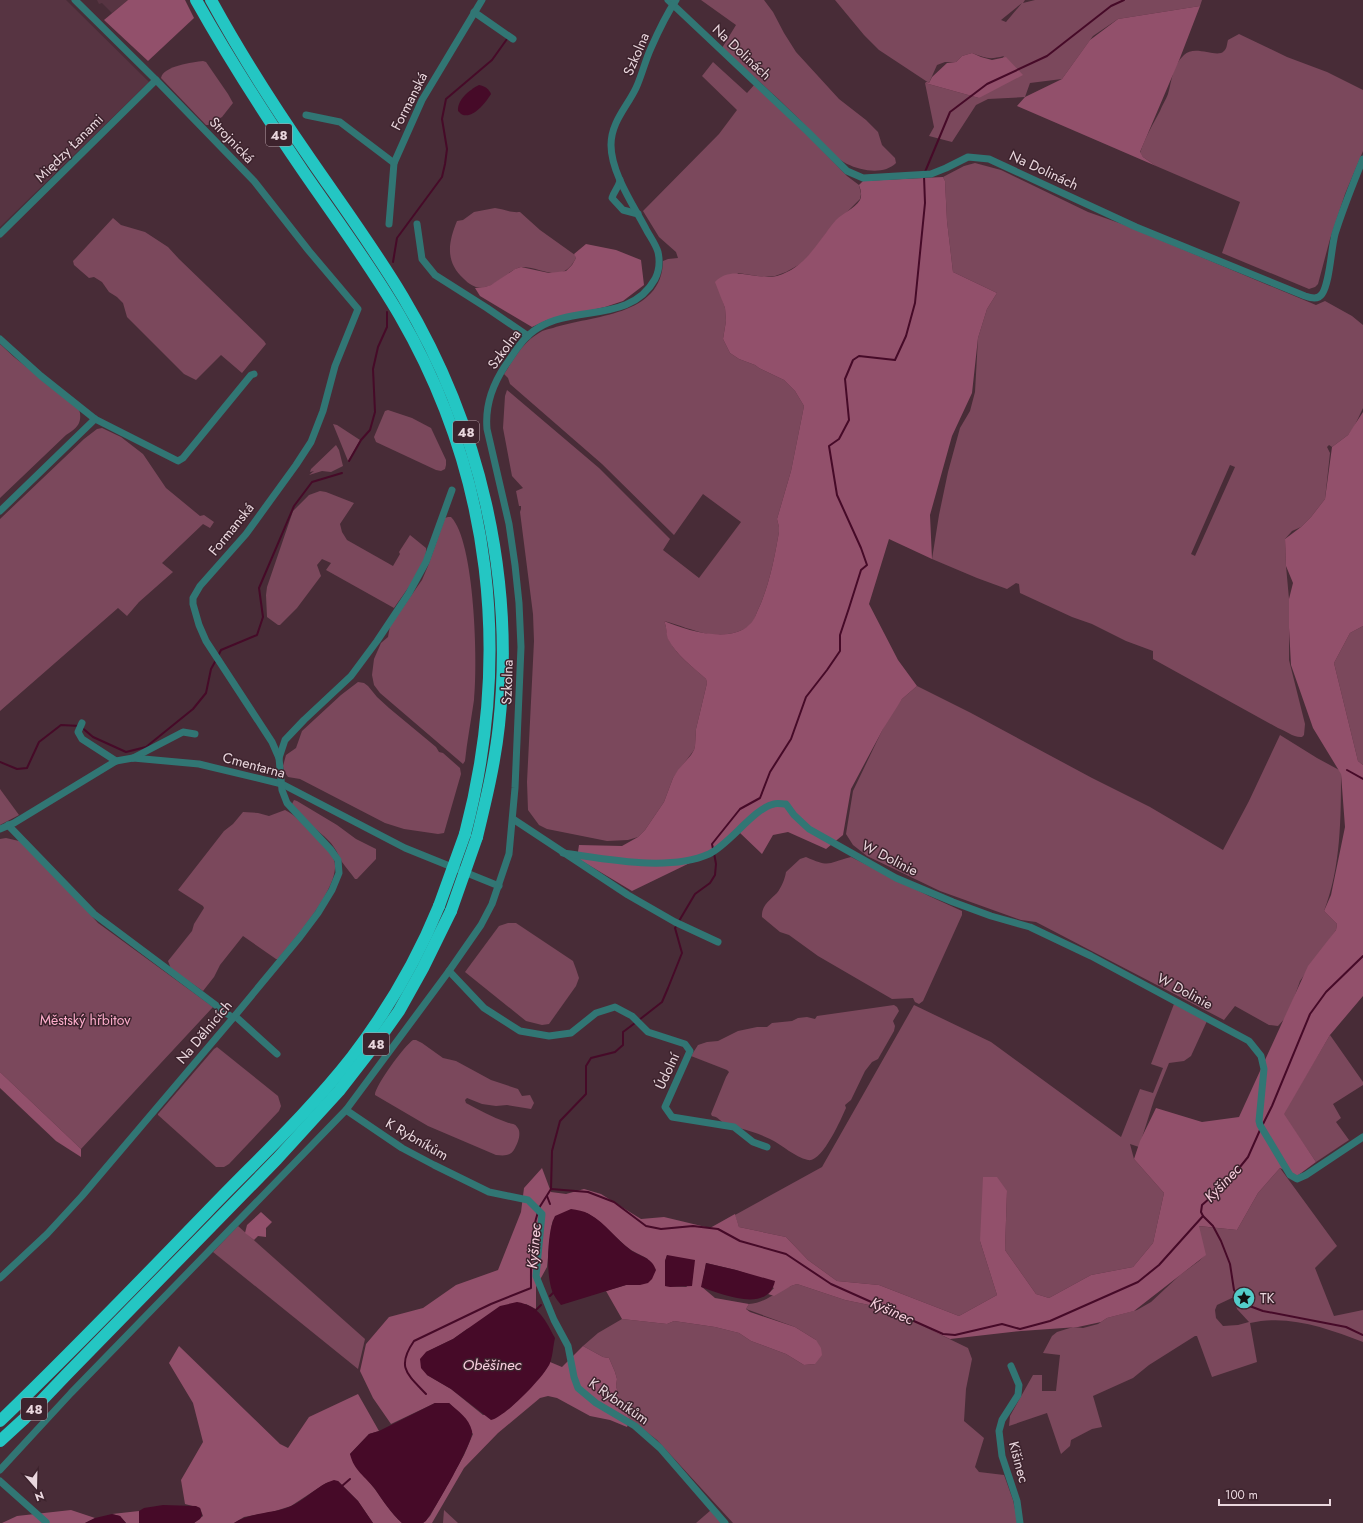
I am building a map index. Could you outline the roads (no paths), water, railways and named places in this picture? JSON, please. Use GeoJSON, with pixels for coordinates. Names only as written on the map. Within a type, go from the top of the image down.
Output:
{"type":"FeatureCollection","features":[{"type":"Feature","properties":{"kind":"highway","name":"48"},"geometry":{"type":"LineString","coordinates":[[0,1420],[118,1304],[320,1094],[358,1048],[390,1002],[417,954],[439,906],[465,834],[476,790],[483,747],[489,695],[490,637],[487,582],[482,547],[468,481],[457,443],[436,388],[418,349],[399,315],[368,265],[235,68],[197,0]]}},
{"type":"Feature","properties":{"kind":"highway","name":"48"},"geometry":{"type":"LineString","coordinates":[[0,1441],[24,1419],[72,1368],[277,1160],[339,1091],[373,1048],[399,1011],[423,968],[451,911],[477,838],[497,741],[502,649],[501,607],[496,554],[487,507],[475,460],[447,382],[434,352],[383,265],[280,114],[222,21],[211,0]]}},
{"type":"Feature","properties":{"kind":"highway"},"geometry":{"type":"LineString","coordinates":[[215,0],[222,21]]}},
{"type":"Feature","properties":{"kind":"street","name":"Strojnická"},"geometry":{"type":"LineString","coordinates":[[75,0],[156,80],[254,181],[309,251],[358,309]]}},
{"type":"Feature","properties":{"kind":"street","name":"Formanská"},"geometry":{"type":"LineString","coordinates":[[389,224],[394,163],[422,100],[482,0]]}},
{"type":"Feature","properties":{"kind":"street","name":"Na Dolinách"},"geometry":{"type":"LineString","coordinates":[[673,1],[718,48],[807,131],[847,171],[863,178],[931,174],[968,157],[989,159],[1136,227],[1312,298],[1317,298],[1322,294],[1329,270],[1334,236],[1363,159]]}},
{"type":"Feature","properties":{"kind":"street","name":"Szkolna"},"geometry":{"type":"LineString","coordinates":[[0,1470],[71,1393],[346,1110],[481,926],[492,904],[509,854],[513,819],[521,647],[519,603],[509,524],[489,439],[486,419],[495,384],[525,338],[548,323],[623,306],[648,289],[657,274],[658,257],[654,244],[620,180],[612,156],[611,141],[615,123],[636,88],[651,48],[673,1]]}},
{"type":"Feature","properties":{"kind":"street"},"geometry":{"type":"LineString","coordinates":[[474,12],[513,40]]}},
{"type":"Feature","properties":{"kind":"street","name":"Między Łanami"},"geometry":{"type":"LineString","coordinates":[[0,234],[156,80]]}},
{"type":"Feature","properties":{"kind":"street"},"geometry":{"type":"LineString","coordinates":[[306,115],[340,122],[394,163]]}},
{"type":"Feature","properties":{"kind":"street"},"geometry":{"type":"LineString","coordinates":[[620,180],[619,186],[612,198],[623,210],[638,214]]}},
{"type":"Feature","properties":{"kind":"street"},"geometry":{"type":"LineString","coordinates":[[417,224],[422,259],[435,275],[528,336]]}},
{"type":"Feature","properties":{"kind":"street","name":"Formanská"},"geometry":{"type":"LineString","coordinates":[[279,758],[272,742],[206,640],[199,625],[192,598],[200,586],[246,534],[311,442],[323,411],[335,366],[358,309]]}},
{"type":"Feature","properties":{"kind":"street"},"geometry":{"type":"LineString","coordinates":[[0,339],[41,376],[95,419],[178,461],[183,458],[251,375],[254,374]]}},
{"type":"Feature","properties":{"kind":"street"},"geometry":{"type":"LineString","coordinates":[[0,511],[95,419]]}},
{"type":"Feature","properties":{"kind":"street"},"geometry":{"type":"LineString","coordinates":[[282,784],[279,758],[285,740],[351,676],[397,611],[426,562],[452,490]]}},
{"type":"Feature","properties":{"kind":"street"},"geometry":{"type":"LineString","coordinates":[[82,723],[78,732],[82,739],[116,761]]}},
{"type":"Feature","properties":{"kind":"street"},"geometry":{"type":"LineString","coordinates":[[133,758],[183,732],[195,734]]}},
{"type":"Feature","properties":{"kind":"street"},"geometry":{"type":"LineString","coordinates":[[272,742],[285,740]]}},
{"type":"Feature","properties":{"kind":"street","name":"Cmentarna"},"geometry":{"type":"LineString","coordinates":[[0,829],[116,761],[133,758],[199,764],[282,784],[405,848],[499,886]]}},
{"type":"Feature","properties":{"kind":"street","name":"Na Dělnicích"},"geometry":{"type":"LineString","coordinates":[[0,1278],[47,1234],[234,1017],[309,925],[328,898],[339,875],[339,864],[334,852],[288,806],[283,794],[282,784]]}},
{"type":"Feature","properties":{"kind":"street","name":"W Dolinie"},"geometry":{"type":"LineString","coordinates":[[563,853],[642,862],[674,863],[692,860],[720,848],[760,811],[773,804],[786,804],[794,815],[809,829],[896,878],[953,902],[1030,928],[1091,956],[1249,1041],[1261,1056],[1264,1069],[1259,1121],[1261,1128],[1290,1175],[1297,1179],[1306,1175],[1363,1137]]}},
{"type":"Feature","properties":{"kind":"street"},"geometry":{"type":"LineString","coordinates":[[513,819],[628,895],[678,923],[718,942]]}},
{"type":"Feature","properties":{"kind":"street"},"geometry":{"type":"LineString","coordinates":[[8,825],[94,914],[234,1017],[278,1054]]}},
{"type":"Feature","properties":{"kind":"street","name":"Údolní"},"geometry":{"type":"LineString","coordinates":[[449,970],[484,1008],[520,1031],[549,1036],[571,1033],[596,1013],[616,1007],[632,1016],[648,1032],[685,1044],[690,1051],[665,1107],[672,1117],[734,1127],[753,1142],[767,1147]]}},
{"type":"Feature","properties":{"kind":"street","name":"K Rybníkům"},"geometry":{"type":"LineString","coordinates":[[346,1110],[402,1148],[489,1192],[528,1200],[541,1213],[536,1276],[554,1320],[568,1346],[574,1377],[578,1388],[596,1403],[635,1426],[660,1448],[725,1523]]}},
{"type":"Feature","properties":{"kind":"street","name":"Kišinec"},"geometry":{"type":"LineString","coordinates":[[1011,1366],[1019,1385],[1018,1395],[1002,1420],[999,1432],[1002,1456],[1017,1501],[1020,1523]]}},
{"type":"Feature","properties":{"kind":"street"},"geometry":{"type":"LineString","coordinates":[[0,1481],[46,1522]]}},
{"type":"Feature","properties":{"kind":"water"},"geometry":{"type":"Polygon","coordinates":[[[479,85],[486,88],[491,94],[483,105],[475,112],[462,115],[458,111],[459,103],[471,90],[479,85]]]}},
{"type":"Feature","properties":{"kind":"water"},"geometry":{"type":"Polygon","coordinates":[[[571,1209],[589,1214],[606,1227],[626,1247],[649,1260],[656,1270],[652,1279],[648,1283],[640,1285],[626,1285],[561,1305],[551,1288],[549,1278],[548,1255],[550,1232],[555,1216],[571,1209]]]}},
{"type":"Feature","properties":{"kind":"water"},"geometry":{"type":"Polygon","coordinates":[[[667,1255],[695,1260],[692,1286],[665,1286],[665,1261],[667,1255]]]}},
{"type":"Feature","properties":{"kind":"water"},"geometry":{"type":"Polygon","coordinates":[[[706,1263],[775,1281],[771,1291],[763,1297],[743,1299],[720,1294],[701,1287],[706,1263]]]}},
{"type":"Feature","properties":{"kind":"water","name":"Oběšinec"},"geometry":{"type":"Polygon","coordinates":[[[517,1302],[525,1304],[536,1310],[545,1320],[555,1338],[552,1357],[547,1369],[533,1386],[515,1404],[491,1420],[451,1389],[427,1375],[421,1368],[420,1359],[426,1352],[453,1339],[500,1306],[517,1302]]]}},
{"type":"Feature","properties":{"kind":"water"},"geometry":{"type":"Polygon","coordinates":[[[435,1403],[449,1403],[459,1412],[471,1426],[471,1437],[453,1476],[426,1521],[423,1523],[402,1523],[357,1469],[350,1454],[369,1434],[379,1431],[435,1403]]]}},
{"type":"Feature","properties":{"kind":"water"},"geometry":{"type":"Polygon","coordinates":[[[334,1480],[338,1481],[358,1501],[373,1523],[234,1523],[240,1519],[289,1507],[301,1501],[322,1485],[334,1480]]]}},
{"type":"Feature","properties":{"kind":"water"},"geometry":{"type":"Polygon","coordinates":[[[163,1505],[196,1506],[200,1508],[202,1515],[200,1519],[194,1523],[139,1523],[139,1511],[144,1508],[163,1505]]]}},
{"type":"Feature","properties":{"kind":"water"},"geometry":{"type":"Polygon","coordinates":[[[112,1514],[120,1516],[126,1523],[85,1523],[95,1518],[112,1514]]]}},
{"type":"Feature","properties":{"kind":"waterway"},"geometry":{"type":"LineString","coordinates":[[925,172],[950,112],[987,84],[1047,56],[1111,6],[1124,0]]}},
{"type":"Feature","properties":{"kind":"waterway"},"geometry":{"type":"LineString","coordinates":[[393,262],[397,238],[442,177],[447,149],[442,119],[446,99],[492,60],[507,39]]}},
{"type":"Feature","properties":{"kind":"waterway"},"geometry":{"type":"LineString","coordinates":[[713,849],[712,844],[740,809],[760,798],[770,772],[791,739],[806,697],[840,651],[840,635],[861,570],[867,565],[837,495],[829,446],[839,439],[849,420],[845,379],[853,360],[859,356],[895,360],[906,336],[915,303],[925,203],[924,176]]}},
{"type":"Feature","properties":{"kind":"waterway"},"geometry":{"type":"LineString","coordinates":[[349,461],[361,440],[370,430],[375,412],[373,369],[378,347],[387,327],[387,312]]}},
{"type":"Feature","properties":{"kind":"waterway"},"geometry":{"type":"LineString","coordinates":[[218,656],[221,650],[257,635],[263,617],[259,588],[294,506],[312,482],[342,473]]}},
{"type":"Feature","properties":{"kind":"waterway"},"geometry":{"type":"LineString","coordinates":[[0,762],[17,769],[27,768],[39,742],[61,725],[80,726],[93,737],[126,752],[146,747],[193,709],[206,693],[211,669],[216,660]]}},
{"type":"Feature","properties":{"kind":"waterway"},"geometry":{"type":"LineString","coordinates":[[1347,770],[1363,779]]}},
{"type":"Feature","properties":{"kind":"waterway"},"geometry":{"type":"LineString","coordinates":[[679,921],[695,894],[710,883],[715,875],[716,864],[714,853]]}},
{"type":"Feature","properties":{"kind":"waterway"},"geometry":{"type":"LineString","coordinates":[[639,1020],[662,1002],[668,988],[682,953],[675,928],[677,925]]}},
{"type":"Feature","properties":{"kind":"waterway","name":"Kyšinec"},"geometry":{"type":"LineString","coordinates":[[1263,1124],[1272,1106],[1310,1014],[1326,992],[1363,956]]}},
{"type":"Feature","properties":{"kind":"waterway"},"geometry":{"type":"LineString","coordinates":[[551,1189],[552,1151],[560,1121],[586,1094],[586,1066],[591,1058],[615,1052],[623,1045],[623,1032],[635,1023]]}},
{"type":"Feature","properties":{"kind":"waterway","name":"Kyšinec"},"geometry":{"type":"LineString","coordinates":[[539,1208],[551,1189],[588,1192],[614,1202],[646,1226],[661,1229],[693,1226],[718,1229],[740,1241],[786,1254],[831,1284],[943,1334],[955,1335],[1002,1324],[1020,1329],[1050,1321],[1138,1282],[1159,1265],[1203,1216],[1201,1212],[1202,1205],[1227,1183],[1248,1157],[1260,1130]]}},
{"type":"Feature","properties":{"kind":"waterway","name":"Kyšinec"},"geometry":{"type":"LineString","coordinates":[[547,1196],[550,1204]]}},
{"type":"Feature","properties":{"kind":"waterway","name":"Kyšinec"},"geometry":{"type":"LineString","coordinates":[[426,1394],[406,1370],[406,1357],[414,1341],[491,1304],[531,1288],[532,1240],[538,1212]]}},
{"type":"Feature","properties":{"kind":"waterway"},"geometry":{"type":"LineString","coordinates":[[1203,1216],[1213,1226],[1221,1241],[1230,1264],[1234,1290],[1244,1304],[1263,1311],[1346,1327],[1363,1335]]}},
{"type":"Feature","properties":{"kind":"waterway"},"geometry":{"type":"LineString","coordinates":[[550,1296],[554,1292]]}},
{"type":"Feature","properties":{"kind":"waterway"},"geometry":{"type":"LineString","coordinates":[[535,1311],[541,1305]]}},
{"type":"Feature","properties":{"kind":"waterway","name":"Kyšinec"},"geometry":{"type":"LineString","coordinates":[[342,1486],[350,1479]]}},
{"type":"Feature","properties":{"kind":"place","name":"TK"},"geometry":{"type":"Point","coordinates":[1244,1298]}},
{"type":"Feature","properties":{"kind":"park label","name":"Městský hřbitov"},"geometry":{"type":"Point","coordinates":[85,1020]}}]}
